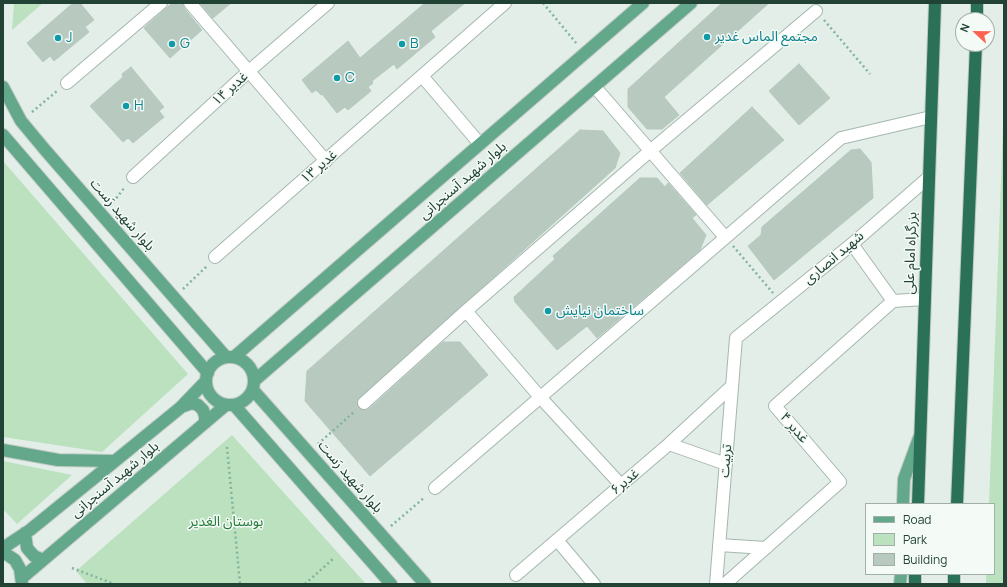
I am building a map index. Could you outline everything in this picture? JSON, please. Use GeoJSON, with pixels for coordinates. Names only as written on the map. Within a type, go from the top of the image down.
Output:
{"type":"FeatureCollection","features":[{"type":"Feature","properties":{"kind":"highway","name":"بزرگراه امام علی"},"geometry":{"type":"LineString","coordinates":[[918,503],[935,3]]}},
{"type":"Feature","properties":{"kind":"highway"},"geometry":{"type":"LineString","coordinates":[[957,503],[976,52]]}},
{"type":"Feature","properties":{"kind":"main road","name":"بلوار شهید آسنجرانی"},"geometry":{"type":"LineString","coordinates":[[230,357],[643,3]]}},
{"type":"Feature","properties":{"kind":"main road","name":"بلوار شهید آسنجرانی"},"geometry":{"type":"LineString","coordinates":[[254,385],[691,3]]}},
{"type":"Feature","properties":{"kind":"main road","name":"بلوار شهید رَست"},"geometry":{"type":"LineString","coordinates":[[3,87],[8,110],[21,121],[174,298],[230,357]]}},
{"type":"Feature","properties":{"kind":"main road"},"geometry":{"type":"LineString","coordinates":[[3,135],[207,377],[208,390],[212,397],[218,402],[230,405],[391,584]]}},
{"type":"Feature","properties":{"kind":"main road"},"geometry":{"type":"LineString","coordinates":[[207,377],[218,360],[230,357],[242,360],[249,366],[253,373],[254,385],[249,397],[230,405]]}},
{"type":"Feature","properties":{"kind":"main road","name":"بلوار شهید آسنجرانی"},"geometry":{"type":"LineString","coordinates":[[3,548],[25,533],[180,408],[207,377]]}},
{"type":"Feature","properties":{"kind":"main road","name":"بلوار شهید رَست"},"geometry":{"type":"LineString","coordinates":[[254,385],[309,453],[425,584]]}},
{"type":"Feature","properties":{"kind":"main road"},"geometry":{"type":"LineString","coordinates":[[180,408],[185,404],[192,403],[198,405],[203,410],[205,423]]}},
{"type":"Feature","properties":{"kind":"main road","name":"بلوار شهید آسنجرانی"},"geometry":{"type":"LineString","coordinates":[[22,581],[43,560],[205,423],[230,405]]}},
{"type":"Feature","properties":{"kind":"main road"},"geometry":{"type":"LineString","coordinates":[[903,503],[904,479],[920,437]]}},
{"type":"Feature","properties":{"kind":"main road"},"geometry":{"type":"LineString","coordinates":[[3,450],[58,460],[115,461]]}},
{"type":"Feature","properties":{"kind":"main road"},"geometry":{"type":"LineString","coordinates":[[25,533],[27,548],[34,556],[43,560]]}},
{"type":"Feature","properties":{"kind":"main road"},"geometry":{"type":"LineString","coordinates":[[3,552],[15,560],[20,569],[22,581]]}},
{"type":"Feature","properties":{"kind":"street"},"geometry":{"type":"LineString","coordinates":[[67,83],[161,3]]}},
{"type":"Feature","properties":{"kind":"street"},"geometry":{"type":"LineString","coordinates":[[190,3],[326,161]]}},
{"type":"Feature","properties":{"kind":"street","name":"غدیر ۱۴"},"geometry":{"type":"LineString","coordinates":[[133,177],[249,71],[328,3]]}},
{"type":"Feature","properties":{"kind":"street","name":"غدیر ۱۳"},"geometry":{"type":"LineString","coordinates":[[215,258],[505,3]]}},
{"type":"Feature","properties":{"kind":"street"},"geometry":{"type":"LineString","coordinates":[[364,403],[466,311],[650,150],[816,11]]}},
{"type":"Feature","properties":{"kind":"street"},"geometry":{"type":"LineString","coordinates":[[422,76],[480,144]]}},
{"type":"Feature","properties":{"kind":"street"},"geometry":{"type":"LineString","coordinates":[[595,87],[725,237]]}},
{"type":"Feature","properties":{"kind":"street"},"geometry":{"type":"LineString","coordinates":[[435,488],[841,138],[931,117]]}},
{"type":"Feature","properties":{"kind":"street","name":"شهید انصاری"},"geometry":{"type":"LineString","coordinates":[[736,338],[852,244],[929,177]]}},
{"type":"Feature","properties":{"kind":"street"},"geometry":{"type":"LineString","coordinates":[[852,244],[893,301],[925,299]]}},
{"type":"Feature","properties":{"kind":"street","name":"غدیر ۴"},"geometry":{"type":"LineString","coordinates":[[725,584],[840,482],[775,406],[893,301]]}},
{"type":"Feature","properties":{"kind":"street"},"geometry":{"type":"LineString","coordinates":[[466,311],[540,397],[621,485]]}},
{"type":"Feature","properties":{"kind":"street","name":"تربیت"},"geometry":{"type":"LineString","coordinates":[[716,584],[736,338]]}},
{"type":"Feature","properties":{"kind":"street","name":"غدیر۶"},"geometry":{"type":"LineString","coordinates":[[516,575],[669,444],[732,386]]}},
{"type":"Feature","properties":{"kind":"street"},"geometry":{"type":"LineString","coordinates":[[669,444],[726,464]]}},
{"type":"Feature","properties":{"kind":"street"},"geometry":{"type":"LineString","coordinates":[[557,540],[594,584]]}},
{"type":"Feature","properties":{"kind":"street"},"geometry":{"type":"LineString","coordinates":[[719,545],[766,548]]}},
{"type":"Feature","properties":{"kind":"path"},"geometry":{"type":"LineString","coordinates":[[543,3],[585,54]]}},
{"type":"Feature","properties":{"kind":"path"},"geometry":{"type":"LineString","coordinates":[[816,11],[870,74]]}},
{"type":"Feature","properties":{"kind":"path"},"geometry":{"type":"LineString","coordinates":[[21,121],[67,83]]}},
{"type":"Feature","properties":{"kind":"path"},"geometry":{"type":"LineString","coordinates":[[103,216],[133,177]]}},
{"type":"Feature","properties":{"kind":"path"},"geometry":{"type":"LineString","coordinates":[[725,237],[780,302]]}},
{"type":"Feature","properties":{"kind":"path"},"geometry":{"type":"LineString","coordinates":[[174,298],[215,258]]}},
{"type":"Feature","properties":{"kind":"path"},"geometry":{"type":"LineString","coordinates":[[309,453],[364,403]]}},
{"type":"Feature","properties":{"kind":"path"},"geometry":{"type":"LineString","coordinates":[[227,447],[240,584]]}},
{"type":"Feature","properties":{"kind":"path"},"geometry":{"type":"LineString","coordinates":[[381,534],[435,488]]}},
{"type":"Feature","properties":{"kind":"path"},"geometry":{"type":"LineString","coordinates":[[305,584],[334,558]]}},
{"type":"Feature","properties":{"kind":"path"},"geometry":{"type":"LineString","coordinates":[[72,568],[114,584]]}},
{"type":"Feature","properties":{"kind":"green space"},"geometry":{"type":"Polygon","coordinates":[[[14,3],[43,3],[12,30],[14,3]]]}},
{"type":"Feature","properties":{"kind":"green space"},"geometry":{"type":"Polygon","coordinates":[[[1004,98],[1004,584],[986,584],[986,575],[995,575],[995,503],[989,503],[1004,98]]]}},
{"type":"Feature","properties":{"kind":"green space"},"geometry":{"type":"Polygon","coordinates":[[[3,161],[188,374],[102,452],[3,437],[3,161]]]}},
{"type":"Feature","properties":{"kind":"green space","name":"بوستان الغدیر"},"geometry":{"type":"Polygon","coordinates":[[[232,435],[366,584],[87,584],[76,571],[232,435]]]}},
{"type":"Feature","properties":{"kind":"green space"},"geometry":{"type":"Polygon","coordinates":[[[3,461],[72,475],[17,524],[3,509],[3,461]]]}},
{"type":"Feature","properties":{"kind":"building","name":"J"},"geometry":{"type":"Polygon","coordinates":[[[73,3],[80,3],[94,20],[85,27],[89,32],[54,61],[50,56],[43,62],[27,43],[73,3]]]}},
{"type":"Feature","properties":{"kind":"building","name":"G"},"geometry":{"type":"Polygon","coordinates":[[[172,3],[183,3],[184,8],[202,30],[170,58],[144,28],[172,3]]]}},
{"type":"Feature","properties":{"kind":"building"},"geometry":{"type":"Polygon","coordinates":[[[200,3],[231,3],[213,18],[200,3]]]}},
{"type":"Feature","properties":{"kind":"building"},"geometry":{"type":"Polygon","coordinates":[[[425,3],[465,3],[431,31],[435,37],[397,69],[394,64],[372,81],[373,83],[368,87],[371,91],[348,110],[345,107],[337,113],[322,94],[321,95],[316,90],[312,93],[302,80],[348,41],[360,58],[425,3]]]}},
{"type":"Feature","properties":{"kind":"building","name":"مجتمع الماس غدیر"},"geometry":{"type":"Polygon","coordinates":[[[722,3],[769,3],[664,97],[679,115],[662,129],[647,129],[628,107],[628,89],[722,3]]]}},
{"type":"Feature","properties":{"kind":"building"},"geometry":{"type":"Polygon","coordinates":[[[799,64],[830,98],[799,125],[769,91],[799,64]]]}},
{"type":"Feature","properties":{"kind":"building","name":"H"},"geometry":{"type":"Polygon","coordinates":[[[131,67],[164,107],[159,111],[164,117],[133,143],[128,138],[123,142],[90,106],[123,77],[122,74],[131,67]]]}},
{"type":"Feature","properties":{"kind":"building"},"geometry":{"type":"Polygon","coordinates":[[[752,107],[784,140],[707,205],[680,173],[752,107]]]}},
{"type":"Feature","properties":{"kind":"building"},"geometry":{"type":"Polygon","coordinates":[[[580,130],[603,131],[620,153],[615,168],[357,400],[359,408],[365,410],[369,409],[443,342],[460,342],[488,375],[370,476],[305,401],[307,371],[580,130]]]}},
{"type":"Feature","properties":{"kind":"building"},"geometry":{"type":"Polygon","coordinates":[[[860,149],[871,162],[873,198],[774,280],[748,246],[761,235],[762,227],[851,150],[860,149]]]}},
{"type":"Feature","properties":{"kind":"building"},"geometry":{"type":"Polygon","coordinates":[[[640,178],[657,178],[665,187],[668,183],[696,215],[692,218],[706,235],[700,250],[597,338],[587,326],[557,350],[515,302],[514,297],[555,259],[553,256],[640,178]]]}},
{"type":"Feature","properties":{"kind":"place","name":"مجتمع الماس غدیر"},"geometry":{"type":"Point","coordinates":[707,37]}},
{"type":"Feature","properties":{"kind":"place","name":"J"},"geometry":{"type":"Point","coordinates":[58,38]}},
{"type":"Feature","properties":{"kind":"place","name":"G"},"geometry":{"type":"Point","coordinates":[172,44]}},
{"type":"Feature","properties":{"kind":"place","name":"B"},"geometry":{"type":"Point","coordinates":[402,44]}},
{"type":"Feature","properties":{"kind":"place","name":"C"},"geometry":{"type":"Point","coordinates":[337,78]}},
{"type":"Feature","properties":{"kind":"place","name":"H"},"geometry":{"type":"Point","coordinates":[126,106]}},
{"type":"Feature","properties":{"kind":"place","name":"ساختمان نیایش"},"geometry":{"type":"Point","coordinates":[548,311]}}]}
